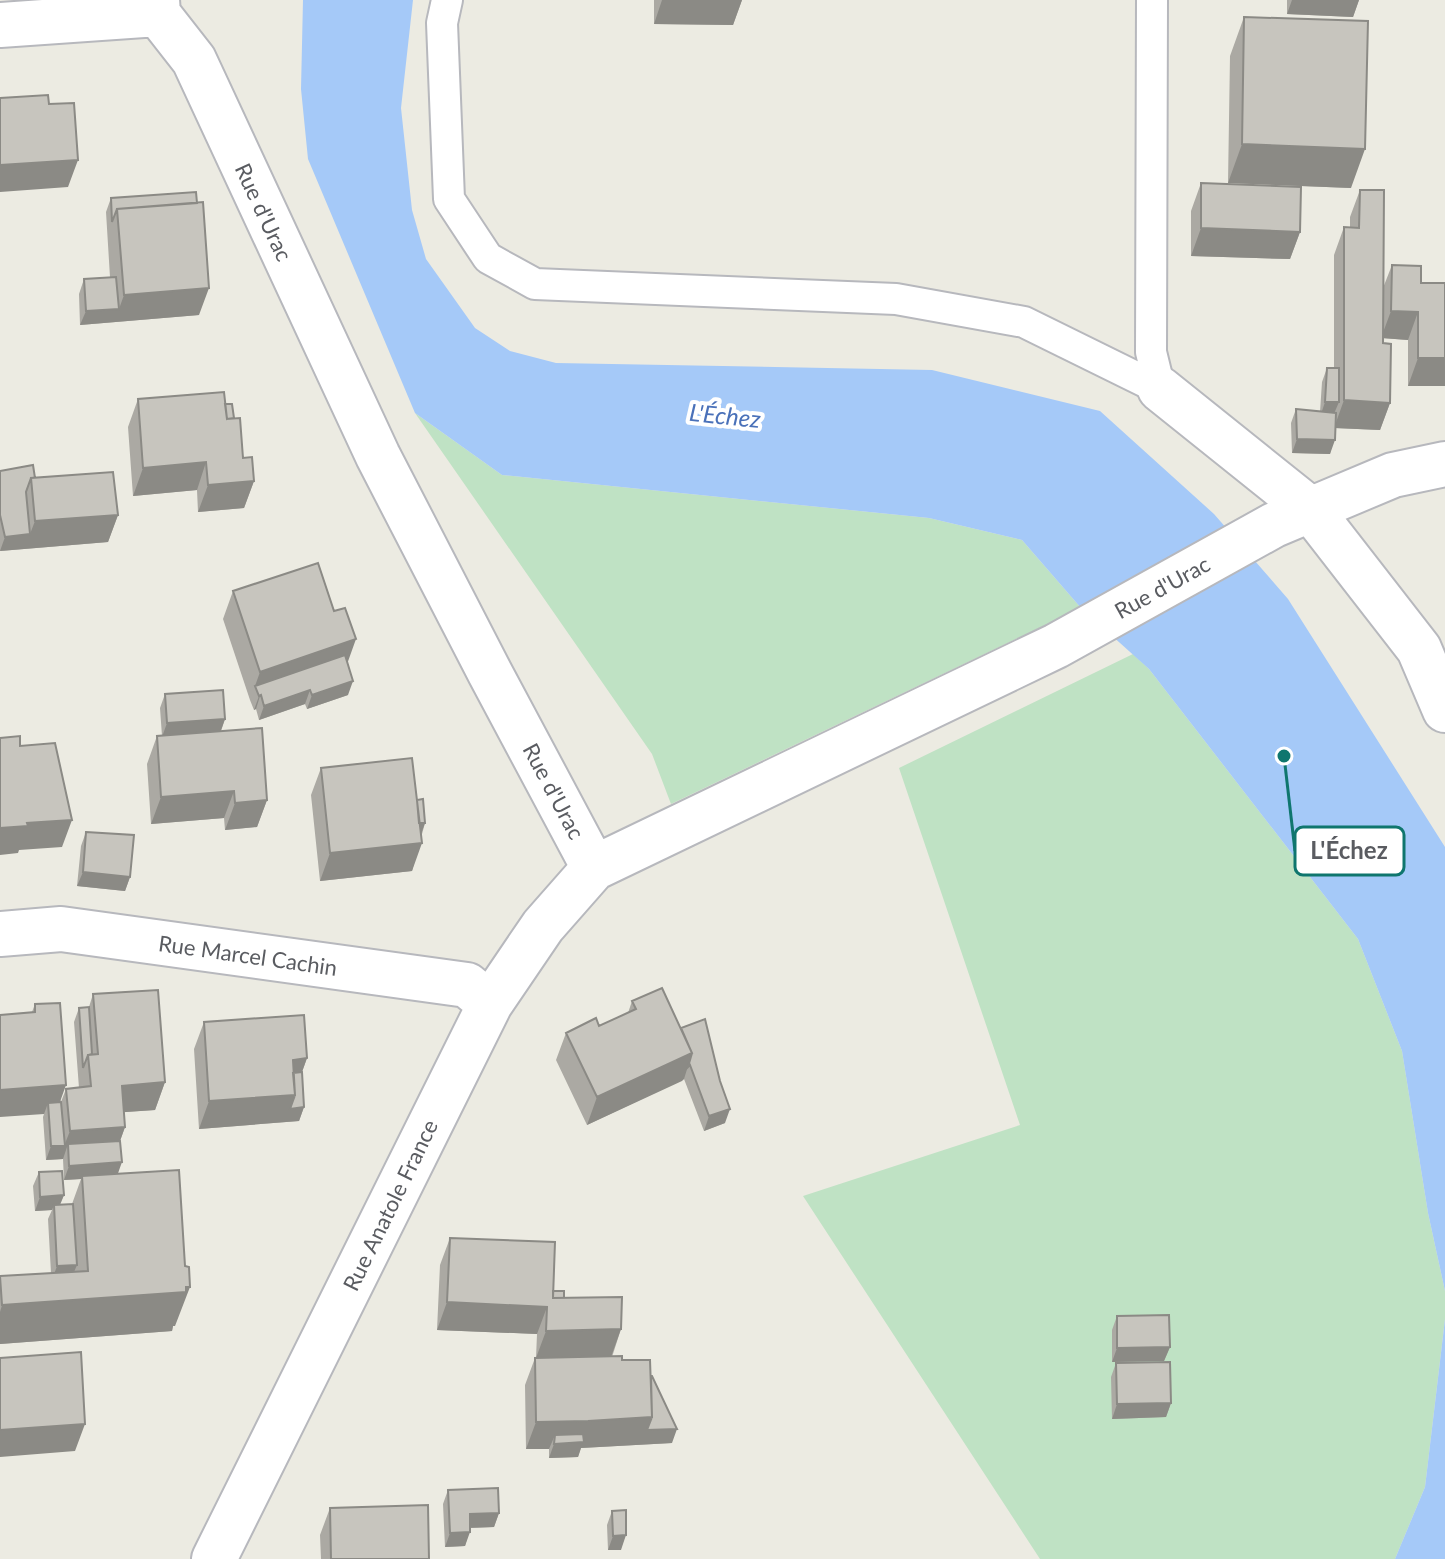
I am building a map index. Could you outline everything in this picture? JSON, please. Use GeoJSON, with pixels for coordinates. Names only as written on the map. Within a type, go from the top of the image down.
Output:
{"type":"FeatureCollection","features":[{"type":"Feature","properties":{"kind":"street"},"geometry":{"type":"LineString","coordinates":[[0,25],[157,7]]}},
{"type":"Feature","properties":{"kind":"street","name":"Rue d'Urac"},"geometry":{"type":"LineString","coordinates":[[157,7],[194,60],[378,456],[594,868],[1056,646],[1293,517],[1393,475],[1445,464]]}},
{"type":"Feature","properties":{"kind":"street"},"geometry":{"type":"LineString","coordinates":[[1160,389],[1293,517],[1419,649],[1445,710]]}},
{"type":"Feature","properties":{"kind":"street","name":"Rue Anatole France"},"geometry":{"type":"LineString","coordinates":[[214,1559],[490,1004],[543,926],[594,868]]}},
{"type":"Feature","properties":{"kind":"street","name":"Rue Marcel Cachin"},"geometry":{"type":"LineString","coordinates":[[0,934],[61,929],[467,985],[490,1004]]}},
{"type":"Feature","properties":{"kind":"lane"},"geometry":{"type":"LineString","coordinates":[[447,0],[442,23],[449,199],[488,258],[535,284],[896,299],[1024,322],[1160,389]]}},
{"type":"Feature","properties":{"kind":"lane"},"geometry":{"type":"LineString","coordinates":[[1152,0],[1151,352],[1160,389]]}},
{"type":"Feature","properties":{"kind":"green space"},"geometry":{"type":"Polygon","coordinates":[[[415,413],[502,475],[929,518],[1022,540],[1081,608],[671,804],[652,754],[415,413]]]}},
{"type":"Feature","properties":{"kind":"green space"},"geometry":{"type":"Polygon","coordinates":[[[1133,654],[1149,669],[1358,939],[1402,1051],[1428,1213],[1445,1291],[1445,1319],[1425,1487],[1395,1559],[1040,1559],[803,1196],[1020,1125],[899,768],[1133,654]]]}},
{"type":"Feature","properties":{"kind":"water"},"geometry":{"type":"Polygon","coordinates":[[[303,0],[413,0],[401,108],[412,210],[426,259],[475,328],[510,351],[556,363],[932,370],[1100,411],[1214,514],[1288,599],[1445,847],[1445,1291],[1428,1213],[1402,1051],[1358,939],[1149,669],[1081,608],[1022,540],[929,518],[502,475],[415,413],[308,159],[301,89],[303,0]]]}},
{"type":"Feature","properties":{"kind":"water"},"geometry":{"type":"Polygon","coordinates":[[[1445,1319],[1445,1559],[1395,1559],[1425,1487],[1445,1319]]]}},
{"type":"Feature","properties":{"kind":"building"},"geometry":{"type":"Polygon","coordinates":[[[1244,17],[1368,21],[1365,149],[1242,144],[1244,17]]]}},
{"type":"Feature","properties":{"kind":"building"},"geometry":{"type":"Polygon","coordinates":[[[48,95],[49,104],[74,103],[78,160],[0,165],[0,98],[48,95]]]}},
{"type":"Feature","properties":{"kind":"building"},"geometry":{"type":"Polygon","coordinates":[[[1201,183],[1301,187],[1300,232],[1201,228],[1201,183]]]}},
{"type":"Feature","properties":{"kind":"building"},"geometry":{"type":"Polygon","coordinates":[[[1360,190],[1384,190],[1383,343],[1391,344],[1390,403],[1344,400],[1344,227],[1359,228],[1360,190]]]}},
{"type":"Feature","properties":{"kind":"building"},"geometry":{"type":"Polygon","coordinates":[[[196,192],[197,203],[117,209],[112,222],[111,198],[196,192]]]}},
{"type":"Feature","properties":{"kind":"building"},"geometry":{"type":"Polygon","coordinates":[[[203,202],[209,288],[124,295],[117,209],[203,202]]]}},
{"type":"Feature","properties":{"kind":"building"},"geometry":{"type":"Polygon","coordinates":[[[1392,265],[1421,266],[1421,283],[1445,283],[1445,358],[1418,358],[1418,312],[1391,311],[1392,265]]]}},
{"type":"Feature","properties":{"kind":"building"},"geometry":{"type":"Polygon","coordinates":[[[116,277],[119,309],[86,311],[84,279],[116,277]]]}},
{"type":"Feature","properties":{"kind":"building"},"geometry":{"type":"Polygon","coordinates":[[[1327,368],[1339,368],[1339,402],[1325,402],[1327,368]]]}},
{"type":"Feature","properties":{"kind":"building"},"geometry":{"type":"Polygon","coordinates":[[[224,392],[227,419],[240,418],[243,458],[252,457],[254,481],[208,485],[206,462],[143,468],[138,399],[224,392]]]}},
{"type":"Feature","properties":{"kind":"building"},"geometry":{"type":"Polygon","coordinates":[[[225,404],[232,404],[234,418],[227,419],[225,404]]]}},
{"type":"Feature","properties":{"kind":"building"},"geometry":{"type":"Polygon","coordinates":[[[1296,409],[1336,413],[1335,440],[1297,439],[1296,409]]]}},
{"type":"Feature","properties":{"kind":"building"},"geometry":{"type":"Polygon","coordinates":[[[33,465],[35,478],[31,478],[26,492],[30,534],[5,537],[0,515],[0,471],[33,465]]]}},
{"type":"Feature","properties":{"kind":"building"},"geometry":{"type":"Polygon","coordinates":[[[113,472],[118,515],[35,521],[31,478],[113,472]]]}},
{"type":"Feature","properties":{"kind":"building"},"geometry":{"type":"Polygon","coordinates":[[[318,563],[334,611],[345,608],[356,639],[260,672],[233,591],[318,563]]]}},
{"type":"Feature","properties":{"kind":"building"},"geometry":{"type":"Polygon","coordinates":[[[345,655],[353,681],[312,695],[310,690],[264,706],[255,686],[345,655]]]}},
{"type":"Feature","properties":{"kind":"building"},"geometry":{"type":"Polygon","coordinates":[[[223,690],[225,719],[167,723],[165,694],[223,690]]]}},
{"type":"Feature","properties":{"kind":"building"},"geometry":{"type":"Polygon","coordinates":[[[262,728],[267,800],[235,803],[234,791],[161,797],[157,736],[262,728]]]}},
{"type":"Feature","properties":{"kind":"building"},"geometry":{"type":"Polygon","coordinates":[[[20,736],[20,746],[55,743],[72,820],[0,828],[0,738],[20,736]]]}},
{"type":"Feature","properties":{"kind":"building"},"geometry":{"type":"Polygon","coordinates":[[[412,758],[422,843],[330,853],[321,768],[412,758]]]}},
{"type":"Feature","properties":{"kind":"building"},"geometry":{"type":"Polygon","coordinates":[[[423,799],[425,823],[419,823],[417,800],[423,799]]]}},
{"type":"Feature","properties":{"kind":"building"},"geometry":{"type":"Polygon","coordinates":[[[86,832],[134,835],[130,877],[83,872],[86,832]]]}},
{"type":"Feature","properties":{"kind":"building"},"geometry":{"type":"Polygon","coordinates":[[[662,988],[692,1053],[597,1097],[566,1033],[596,1018],[599,1026],[636,1009],[632,1001],[662,988]]]}},
{"type":"Feature","properties":{"kind":"building"},"geometry":{"type":"Polygon","coordinates":[[[158,990],[165,1082],[122,1086],[125,1127],[70,1131],[66,1089],[91,1086],[88,1055],[98,1054],[93,994],[158,990]]]}},
{"type":"Feature","properties":{"kind":"building"},"geometry":{"type":"Polygon","coordinates":[[[60,1003],[66,1085],[0,1090],[0,1015],[35,1012],[35,1004],[60,1003]]]}},
{"type":"Feature","properties":{"kind":"building"},"geometry":{"type":"Polygon","coordinates":[[[89,1007],[92,1054],[88,1055],[83,1068],[79,1008],[89,1007]]]}},
{"type":"Feature","properties":{"kind":"building"},"geometry":{"type":"Polygon","coordinates":[[[304,1015],[307,1058],[293,1060],[295,1095],[209,1101],[204,1022],[304,1015]]]}},
{"type":"Feature","properties":{"kind":"building"},"geometry":{"type":"Polygon","coordinates":[[[705,1019],[730,1109],[709,1116],[690,1065],[688,1067],[692,1053],[681,1028],[705,1019]]]}},
{"type":"Feature","properties":{"kind":"building"},"geometry":{"type":"Polygon","coordinates":[[[302,1072],[304,1107],[290,1109],[295,1095],[293,1073],[302,1072]]]}},
{"type":"Feature","properties":{"kind":"building"},"geometry":{"type":"Polygon","coordinates":[[[61,1102],[65,1146],[51,1146],[48,1103],[61,1102]]]}},
{"type":"Feature","properties":{"kind":"building"},"geometry":{"type":"Polygon","coordinates":[[[120,1141],[122,1162],[69,1166],[68,1144],[120,1141]]]}},
{"type":"Feature","properties":{"kind":"building"},"geometry":{"type":"Polygon","coordinates":[[[179,1170],[185,1266],[189,1267],[190,1287],[186,1287],[186,1292],[2,1305],[0,1276],[88,1271],[82,1176],[179,1170]]]}},
{"type":"Feature","properties":{"kind":"building"},"geometry":{"type":"Polygon","coordinates":[[[62,1171],[64,1195],[40,1197],[39,1172],[62,1171]]]}},
{"type":"Feature","properties":{"kind":"building"},"geometry":{"type":"Polygon","coordinates":[[[73,1204],[77,1265],[57,1266],[54,1205],[73,1204]]]}},
{"type":"Feature","properties":{"kind":"building"},"geometry":{"type":"Polygon","coordinates":[[[450,1238],[555,1242],[553,1298],[622,1297],[621,1329],[546,1331],[547,1307],[447,1302],[450,1238]]]}},
{"type":"Feature","properties":{"kind":"building"},"geometry":{"type":"Polygon","coordinates":[[[553,1291],[564,1291],[564,1298],[553,1298],[553,1291]]]}},
{"type":"Feature","properties":{"kind":"building"},"geometry":{"type":"Polygon","coordinates":[[[1169,1315],[1170,1347],[1117,1348],[1117,1316],[1169,1315]]]}},
{"type":"Feature","properties":{"kind":"building"},"geometry":{"type":"Polygon","coordinates":[[[81,1352],[85,1424],[0,1430],[0,1358],[81,1352]]]}},
{"type":"Feature","properties":{"kind":"building"},"geometry":{"type":"Polygon","coordinates":[[[622,1356],[622,1360],[650,1360],[652,1417],[536,1422],[535,1358],[622,1356]]]}},
{"type":"Feature","properties":{"kind":"building"},"geometry":{"type":"Polygon","coordinates":[[[1170,1362],[1171,1403],[1117,1404],[1116,1363],[1170,1362]]]}},
{"type":"Feature","properties":{"kind":"building"},"geometry":{"type":"Polygon","coordinates":[[[651,1376],[677,1429],[647,1430],[652,1417],[651,1376]]]}},
{"type":"Feature","properties":{"kind":"building"},"geometry":{"type":"Polygon","coordinates":[[[583,1434],[584,1442],[554,1444],[555,1435],[583,1434]]]}},
{"type":"Feature","properties":{"kind":"building"},"geometry":{"type":"Polygon","coordinates":[[[498,1488],[499,1513],[470,1514],[470,1532],[450,1533],[448,1490],[498,1488]]]}},
{"type":"Feature","properties":{"kind":"building"},"geometry":{"type":"Polygon","coordinates":[[[428,1505],[429,1559],[331,1559],[330,1508],[428,1505]]]}},
{"type":"Feature","properties":{"kind":"building"},"geometry":{"type":"Polygon","coordinates":[[[626,1510],[626,1535],[613,1536],[612,1511],[626,1510]]]}},
{"type":"Feature","properties":{"kind":"place","name":"L'Échez"},"geometry":{"type":"Point","coordinates":[1284,756]}}]}
